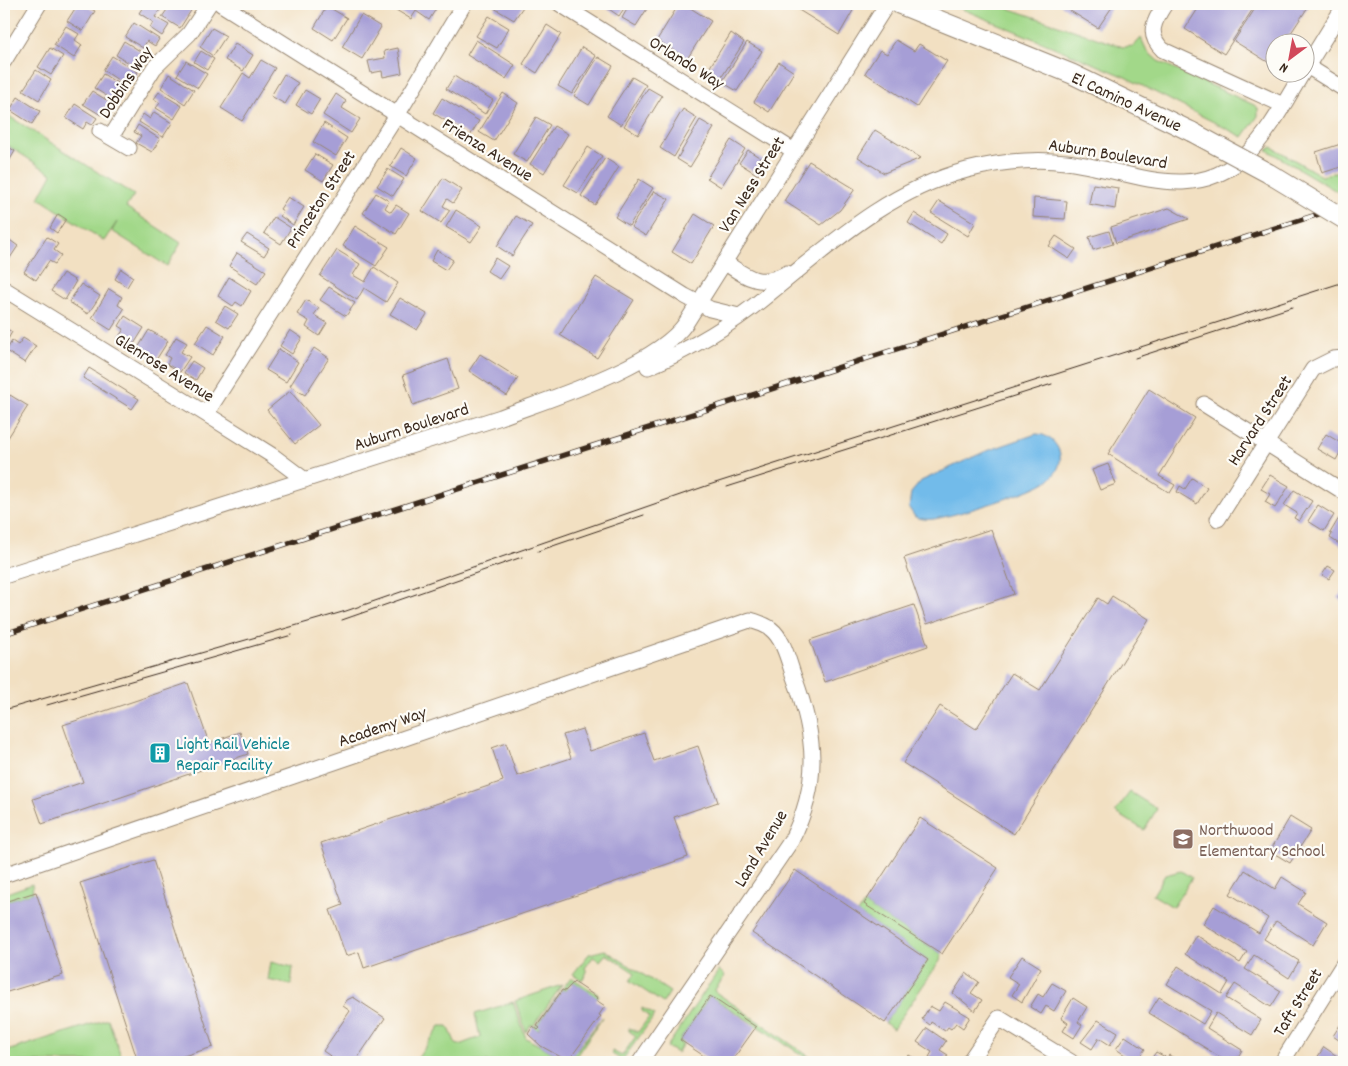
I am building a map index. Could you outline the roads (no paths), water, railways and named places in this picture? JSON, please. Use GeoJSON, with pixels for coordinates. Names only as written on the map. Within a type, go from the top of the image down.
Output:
{"type":"FeatureCollection","features":[{"type":"Feature","properties":{"kind":"main road","name":"El Camino Avenue"},"geometry":{"type":"LineString","coordinates":[[899,4],[1058,68],[1192,132],[1268,173],[1344,219]]}},
{"type":"Feature","properties":{"kind":"street"},"geometry":{"type":"LineString","coordinates":[[4,61],[39,4]]}},
{"type":"Feature","properties":{"kind":"street","name":"Dobbins Way"},"geometry":{"type":"LineString","coordinates":[[129,148],[105,134],[154,68],[189,34],[209,4]]}},
{"type":"Feature","properties":{"kind":"street","name":"Frienza Avenue"},"geometry":{"type":"LineString","coordinates":[[221,4],[699,303],[720,313],[739,316]]}},
{"type":"Feature","properties":{"kind":"street","name":"Princeton Street"},"geometry":{"type":"LineString","coordinates":[[206,414],[397,114],[464,4]]}},
{"type":"Feature","properties":{"kind":"street","name":"Orlando Way"},"geometry":{"type":"LineString","coordinates":[[560,4],[794,151]]}},
{"type":"Feature","properties":{"kind":"street","name":"Van Ness Street"},"geometry":{"type":"LineString","coordinates":[[629,366],[659,350],[674,338],[699,303],[887,4]]}},
{"type":"Feature","properties":{"kind":"street"},"geometry":{"type":"LineString","coordinates":[[1165,4],[1152,29],[1154,38],[1163,50],[1283,105],[1297,82]]}},
{"type":"Feature","properties":{"kind":"street"},"geometry":{"type":"LineString","coordinates":[[1316,51],[1344,6]]}},
{"type":"Feature","properties":{"kind":"street"},"geometry":{"type":"LineString","coordinates":[[1316,75],[1344,89]]}},
{"type":"Feature","properties":{"kind":"street","name":"Auburn Boulevard"},"geometry":{"type":"LineString","coordinates":[[4,576],[510,414],[629,366],[648,367],[703,338],[739,316],[769,294],[804,264],[896,197],[934,180],[974,168],[1016,162],[1060,161],[1148,180],[1179,182],[1197,180],[1220,172],[1246,155],[1263,135],[1283,105]]}},
{"type":"Feature","properties":{"kind":"street","name":"Auburn Boulevard"},"geometry":{"type":"LineString","coordinates":[[724,262],[752,279],[764,281],[776,278],[804,264]]}},
{"type":"Feature","properties":{"kind":"street","name":"Glenrose Avenue"},"geometry":{"type":"LineString","coordinates":[[4,289],[273,456],[305,480]]}},
{"type":"Feature","properties":{"kind":"street","name":"Harvard Street"},"geometry":{"type":"LineString","coordinates":[[1218,519],[1314,369],[1333,360],[1344,358]]}},
{"type":"Feature","properties":{"kind":"street"},"geometry":{"type":"LineString","coordinates":[[1204,404],[1344,492]]}},
{"type":"Feature","properties":{"kind":"street","name":"Academy Way"},"geometry":{"type":"LineString","coordinates":[[4,875],[750,620],[772,629]]}},
{"type":"Feature","properties":{"kind":"street","name":"Land Avenue"},"geometry":{"type":"LineString","coordinates":[[640,1062],[790,841],[807,801],[813,769],[811,734],[807,715],[787,658],[781,643],[772,629]]}},
{"type":"Feature","properties":{"kind":"street","name":"Taft Street"},"geometry":{"type":"LineString","coordinates":[[1282,1062],[1344,963]]}},
{"type":"Feature","properties":{"kind":"street"},"geometry":{"type":"LineString","coordinates":[[969,1062],[1000,1018],[1071,1062]]}},
{"type":"Feature","properties":{"kind":"water"},"geometry":{"type":"Polygon","coordinates":[[[1036,434],[1052,440],[1060,454],[1060,463],[1050,479],[1028,490],[995,502],[934,519],[915,517],[909,508],[911,493],[921,481],[984,452],[1036,434]]]}},
{"type":"Feature","properties":{"kind":"tram line"},"geometry":{"type":"LineString","coordinates":[[4,710],[346,611],[709,485],[1344,282]]}},
{"type":"Feature","properties":{"kind":"tram line"},"geometry":{"type":"LineString","coordinates":[[1135,358],[1292,307]]}},
{"type":"Feature","properties":{"kind":"tram line"},"geometry":{"type":"LineString","coordinates":[[727,487],[1052,384]]}},
{"type":"Feature","properties":{"kind":"tram line"},"geometry":{"type":"LineString","coordinates":[[538,551],[644,515]]}},
{"type":"Feature","properties":{"kind":"tram line"},"geometry":{"type":"LineString","coordinates":[[342,620],[522,557]]}},
{"type":"Feature","properties":{"kind":"tram line"},"geometry":{"type":"LineString","coordinates":[[47,705],[292,635]]}},
{"type":"Feature","properties":{"kind":"railway"},"geometry":{"type":"LineString","coordinates":[[4,634],[1344,206]]}},
{"type":"Feature","properties":{"kind":"place","name":"Light Rail Vehicle Repair Facility"},"geometry":{"type":"Point","coordinates":[160,753]}},
{"type":"Feature","properties":{"kind":"place","name":"Northwood Elementary School"},"geometry":{"type":"Point","coordinates":[1183,839]}}]}
